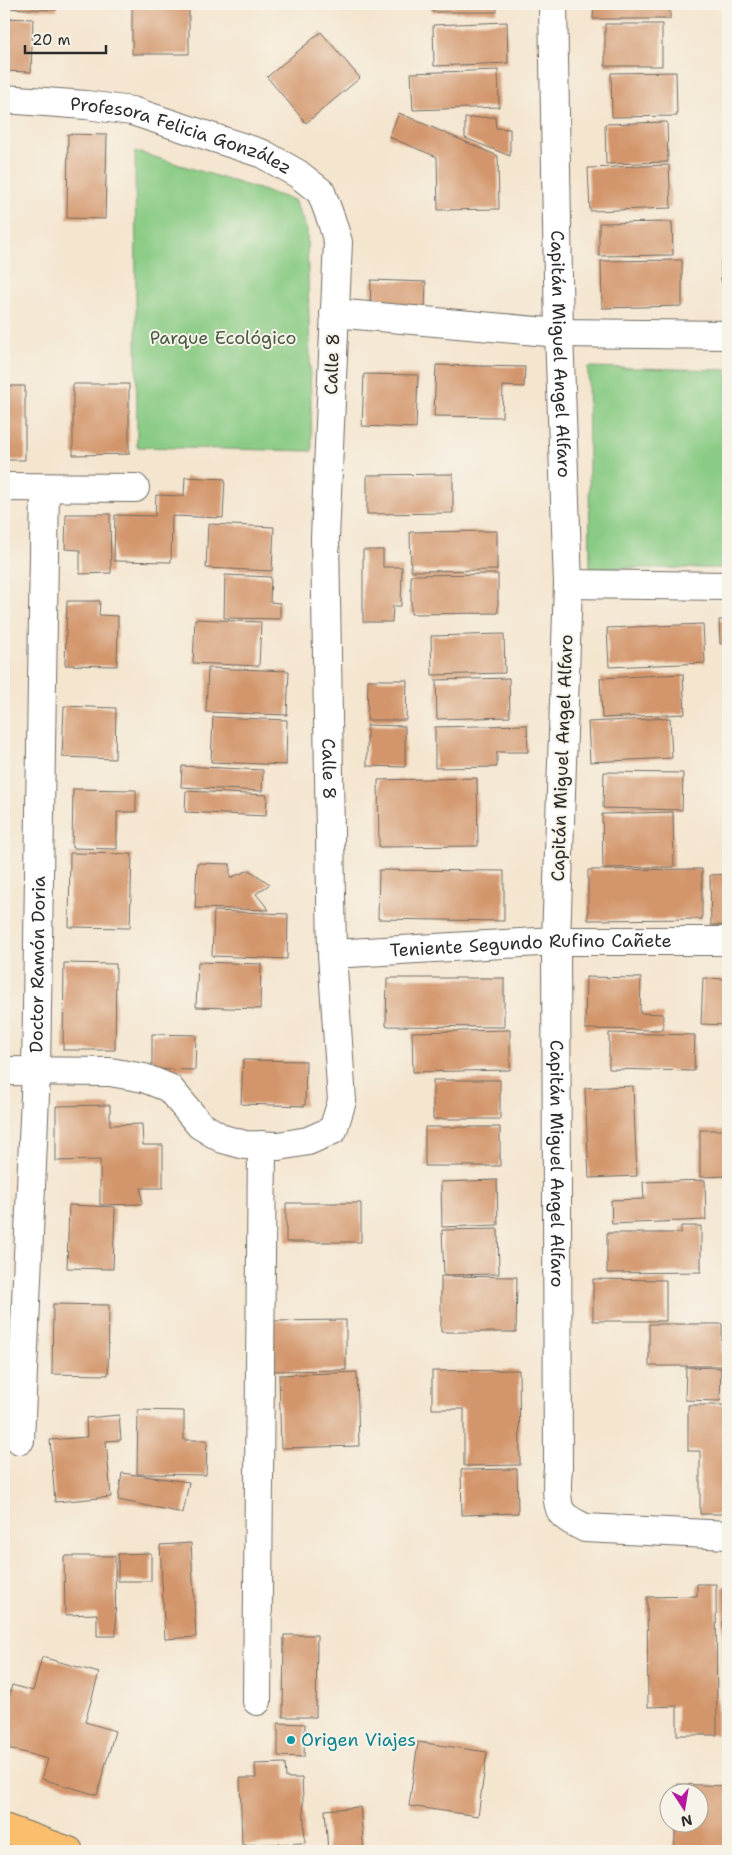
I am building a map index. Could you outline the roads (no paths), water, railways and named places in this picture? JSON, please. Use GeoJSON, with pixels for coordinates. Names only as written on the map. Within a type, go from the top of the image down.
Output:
{"type":"FeatureCollection","features":[{"type":"Feature","properties":{"kind":"main road"},"geometry":{"type":"LineString","coordinates":[[4,1828],[70,1851]]}},
{"type":"Feature","properties":{"kind":"street","name":"Capitán Miguel Angel Alfaro"},"geometry":{"type":"LineString","coordinates":[[553,4],[559,333],[568,584],[556,942],[558,1467],[556,1487],[562,1513],[571,1521],[585,1528],[728,1535]]}},
{"type":"Feature","properties":{"kind":"street","name":"Profesora Felicia González"},"geometry":{"type":"LineString","coordinates":[[4,99],[86,105],[132,111],[263,154],[298,174],[322,192],[331,219]]}},
{"type":"Feature","properties":{"kind":"street","name":"Calle 8"},"geometry":{"type":"LineString","coordinates":[[36,1072],[110,1072],[144,1078],[169,1088],[200,1124],[223,1138],[245,1145],[279,1146],[308,1141],[333,1130],[342,1101],[332,954],[325,538],[338,242],[331,219]]}},
{"type":"Feature","properties":{"kind":"street"},"geometry":{"type":"LineString","coordinates":[[334,313],[559,333],[728,335]]}},
{"type":"Feature","properties":{"kind":"street"},"geometry":{"type":"LineString","coordinates":[[4,487],[135,488]]}},
{"type":"Feature","properties":{"kind":"street","name":"Doctor Ramón Doria"},"geometry":{"type":"LineString","coordinates":[[20,1440],[36,1072],[44,488]]}},
{"type":"Feature","properties":{"kind":"street"},"geometry":{"type":"LineString","coordinates":[[568,584],[728,586]]}},
{"type":"Feature","properties":{"kind":"street","name":"Teniente Segundo Rufino Cañete"},"geometry":{"type":"LineString","coordinates":[[332,954],[556,942],[728,941]]}},
{"type":"Feature","properties":{"kind":"street"},"geometry":{"type":"LineString","coordinates":[[4,1071],[36,1072]]}},
{"type":"Feature","properties":{"kind":"street"},"geometry":{"type":"LineString","coordinates":[[258,1701],[262,1146]]}},
{"type":"Feature","properties":{"kind":"place","name":"Origen Viajes"},"geometry":{"type":"Point","coordinates":[291,1740]}},
{"type":"Feature","properties":{"kind":"park label","name":"Parque Ecológico"},"geometry":{"type":"Point","coordinates":[223,338]}}]}
